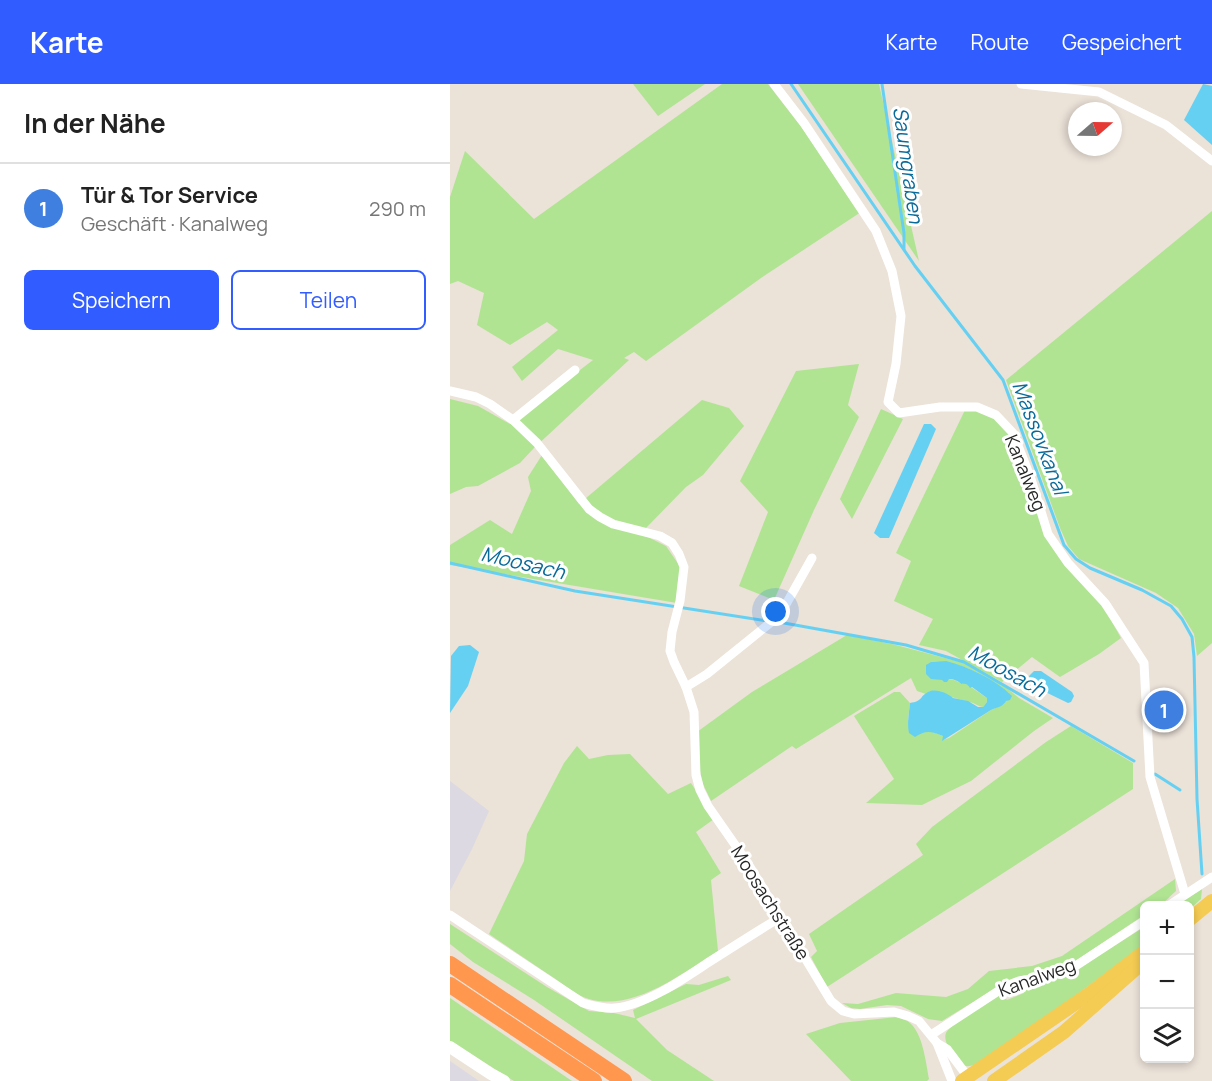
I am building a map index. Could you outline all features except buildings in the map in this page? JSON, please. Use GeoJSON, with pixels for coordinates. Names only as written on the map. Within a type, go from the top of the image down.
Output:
{"type":"FeatureCollection","features":[{"type":"Feature","properties":{"kind":"highway"},"geometry":{"type":"LineString","coordinates":[[450,964],[624,1081]]}},
{"type":"Feature","properties":{"kind":"highway"},"geometry":{"type":"LineString","coordinates":[[450,985],[594,1081]]}},
{"type":"Feature","properties":{"kind":"main road"},"geometry":{"type":"LineString","coordinates":[[1194,916],[1212,901]]}},
{"type":"Feature","properties":{"kind":"main road"},"geometry":{"type":"LineString","coordinates":[[967,1080],[1140,955]]}},
{"type":"Feature","properties":{"kind":"main road"},"geometry":{"type":"LineString","coordinates":[[994,1081],[1064,1032],[1140,965]]}},
{"type":"Feature","properties":{"kind":"main road"},"geometry":{"type":"LineString","coordinates":[[450,1047],[494,1078],[504,1081]]}},
{"type":"Feature","properties":{"kind":"street","name":"Kanalweg"},"geometry":{"type":"LineString","coordinates":[[774,84],[804,123],[876,231],[892,270],[901,316],[896,364],[888,402],[899,413],[940,407],[977,407],[996,415],[1013,433],[1031,479],[1048,534],[1068,563],[1106,603],[1144,663],[1150,777],[1185,894]]}},
{"type":"Feature","properties":{"kind":"street"},"geometry":{"type":"LineString","coordinates":[[1021,84],[1099,92],[1166,125],[1212,161]]}},
{"type":"Feature","properties":{"kind":"street"},"geometry":{"type":"LineString","coordinates":[[513,420],[575,370]]}},
{"type":"Feature","properties":{"kind":"street","name":"Moosachstraße"},"geometry":{"type":"LineString","coordinates":[[450,391],[476,397],[513,420],[537,443],[589,509],[600,517],[614,524],[660,536],[672,543],[684,567],[670,651],[686,687],[695,720],[696,775],[708,806],[747,862],[831,1001],[843,1011],[854,1014],[894,1012],[919,1021],[934,1039],[947,1049],[967,1080]]}},
{"type":"Feature","properties":{"kind":"street"},"geometry":{"type":"LineString","coordinates":[[686,687],[708,674],[780,615],[812,558]]}},
{"type":"Feature","properties":{"kind":"street"},"geometry":{"type":"LineString","coordinates":[[1175,901],[1212,877]]}},
{"type":"Feature","properties":{"kind":"street"},"geometry":{"type":"LineString","coordinates":[[450,915],[583,1003],[615,1008],[630,1005],[659,993],[781,917]]}},
{"type":"Feature","properties":{"kind":"street","name":"Kanalweg"},"geometry":{"type":"LineString","coordinates":[[934,1039],[1006,986],[1018,981],[1049,976],[1071,969],[1140,924]]}},
{"type":"Feature","properties":{"kind":"street","name":"Moosachstraße"},"geometry":{"type":"LineString","coordinates":[[934,1039],[952,1081]]}},
{"type":"Feature","properties":{"kind":"shaded area"},"geometry":{"type":"Polygon","coordinates":[[[450,781],[489,811],[450,891],[450,781]]]}},
{"type":"Feature","properties":{"kind":"shaded area"},"geometry":{"type":"Polygon","coordinates":[[[450,1061],[479,1081],[450,1081],[450,1061]]]}},
{"type":"Feature","properties":{"kind":"green space"},"geometry":{"type":"Polygon","coordinates":[[[633,84],[705,84],[658,116],[633,84]]]}},
{"type":"Feature","properties":{"kind":"green space"},"geometry":{"type":"Polygon","coordinates":[[[722,84],[768,84],[861,212],[761,278],[646,361],[634,352],[624,358],[629,360],[520,463],[478,486],[466,487],[450,494],[450,399],[478,406],[510,424],[593,360],[558,349],[522,381],[512,367],[558,330],[547,322],[510,345],[477,325],[484,293],[458,281],[450,284],[450,197],[465,151],[534,219],[722,84]]]}},
{"type":"Feature","properties":{"kind":"green space"},"geometry":{"type":"Polygon","coordinates":[[[798,84],[879,84],[919,261],[798,84]]]}},
{"type":"Feature","properties":{"kind":"green space"},"geometry":{"type":"Polygon","coordinates":[[[1212,211],[1212,643],[1197,656],[1194,634],[1178,608],[1156,593],[1079,559],[1068,546],[1006,380],[1212,211]]]}},
{"type":"Feature","properties":{"kind":"green space"},"geometry":{"type":"Polygon","coordinates":[[[859,364],[848,405],[859,417],[774,600],[739,586],[768,512],[740,481],[796,371],[859,364]]]}},
{"type":"Feature","properties":{"kind":"green space"},"geometry":{"type":"Polygon","coordinates":[[[702,400],[729,408],[744,426],[703,475],[686,487],[645,529],[644,535],[666,546],[681,568],[677,603],[450,565],[450,545],[490,520],[512,534],[531,491],[528,477],[542,455],[579,504],[702,400]]]}},
{"type":"Feature","properties":{"kind":"green space"},"geometry":{"type":"Polygon","coordinates":[[[881,409],[903,419],[852,519],[840,499],[881,409]]]}},
{"type":"Feature","properties":{"kind":"green space"},"geometry":{"type":"Polygon","coordinates":[[[965,410],[977,411],[996,418],[1011,433],[1046,533],[1103,606],[1121,638],[1060,677],[1032,657],[1002,682],[946,651],[919,645],[933,619],[894,601],[911,561],[896,553],[965,410]]]}},
{"type":"Feature","properties":{"kind":"green space"},"geometry":{"type":"Polygon","coordinates":[[[847,635],[964,663],[1053,718],[971,781],[922,805],[866,803],[894,779],[854,716],[894,692],[900,692],[910,703],[908,719],[917,735],[933,732],[943,736],[943,740],[1004,704],[1009,693],[964,667],[931,662],[931,679],[947,679],[961,684],[965,683],[987,698],[987,702],[983,707],[930,691],[926,694],[917,691],[911,678],[796,749],[792,746],[711,801],[700,771],[697,732],[752,692],[847,635]]]}},
{"type":"Feature","properties":{"kind":"green space"},"geometry":{"type":"Polygon","coordinates":[[[1071,726],[1133,763],[1133,789],[827,987],[811,957],[817,951],[809,934],[923,855],[916,844],[932,827],[1071,726]]]}},
{"type":"Feature","properties":{"kind":"green space"},"geometry":{"type":"Polygon","coordinates":[[[577,746],[589,759],[630,754],[668,794],[691,783],[714,819],[696,832],[721,873],[711,880],[718,951],[657,988],[623,1000],[606,1002],[580,995],[489,934],[524,861],[527,834],[564,763],[577,746]]]}},
{"type":"Feature","properties":{"kind":"green space"},"geometry":{"type":"Polygon","coordinates":[[[1175,879],[1176,891],[1165,901],[1143,901],[1175,879]]]}},
{"type":"Feature","properties":{"kind":"green space"},"geometry":{"type":"Polygon","coordinates":[[[1202,889],[1201,899],[1194,905],[1194,901],[1183,901],[1202,889]]]}},
{"type":"Feature","properties":{"kind":"green space"},"geometry":{"type":"Polygon","coordinates":[[[1140,903],[1140,918],[1071,964],[1001,985],[942,1021],[928,1019],[901,1006],[887,1005],[860,1009],[851,1008],[842,1003],[858,1004],[896,993],[946,997],[968,989],[989,971],[1032,966],[1062,956],[1140,903]]]}},
{"type":"Feature","properties":{"kind":"green space"},"geometry":{"type":"Polygon","coordinates":[[[450,924],[547,987],[589,1011],[635,1018],[633,1010],[686,984],[699,985],[728,976],[731,980],[636,1019],[667,1050],[714,1081],[652,1081],[534,1000],[473,962],[450,944],[450,924]]]}},
{"type":"Feature","properties":{"kind":"green space"},"geometry":{"type":"Polygon","coordinates":[[[1140,930],[1140,948],[974,1065],[966,1066],[950,1051],[945,1037],[952,1026],[1001,993],[1007,1000],[1024,993],[1023,986],[1075,971],[1140,930]]]}},
{"type":"Feature","properties":{"kind":"green space"},"geometry":{"type":"Polygon","coordinates":[[[450,998],[572,1081],[514,1081],[450,1041],[450,998]]]}},
{"type":"Feature","properties":{"kind":"green space"},"geometry":{"type":"Polygon","coordinates":[[[897,1017],[909,1022],[918,1034],[925,1057],[929,1079],[927,1081],[851,1081],[806,1034],[840,1023],[897,1017]]]}},
{"type":"Feature","properties":{"kind":"water"},"geometry":{"type":"Polygon","coordinates":[[[1203,84],[1212,86],[1212,145],[1184,120],[1203,84]]]}},
{"type":"Feature","properties":{"kind":"water"},"geometry":{"type":"Polygon","coordinates":[[[924,424],[931,424],[936,429],[889,538],[880,538],[874,533],[924,424]]]}},
{"type":"Feature","properties":{"kind":"water"},"geometry":{"type":"Polygon","coordinates":[[[470,645],[479,652],[468,686],[450,713],[451,656],[459,646],[470,645]]]}},
{"type":"Feature","properties":{"kind":"water"},"geometry":{"type":"Polygon","coordinates":[[[946,661],[981,674],[1012,696],[1002,706],[991,710],[942,741],[943,736],[931,732],[915,737],[909,733],[908,729],[910,703],[919,700],[928,692],[948,694],[978,707],[983,707],[987,702],[987,698],[966,684],[951,679],[944,682],[931,679],[926,674],[926,665],[931,662],[946,661]]]}},
{"type":"Feature","properties":{"kind":"water"},"geometry":{"type":"Polygon","coordinates":[[[1034,671],[1041,671],[1072,692],[1074,696],[1071,702],[1068,703],[1035,687],[1029,676],[1034,671]]]}},
{"type":"Feature","properties":{"kind":"waterway","name":"Massovkanal"},"geometry":{"type":"LineString","coordinates":[[791,84],[915,266],[1003,380],[1064,545],[1076,559],[1090,568],[1142,590],[1171,606],[1182,619],[1192,637],[1197,799],[1202,874]]}},
{"type":"Feature","properties":{"kind":"waterway","name":"Saumgraben"},"geometry":{"type":"LineString","coordinates":[[882,84],[904,233],[904,249]]}},
{"type":"Feature","properties":{"kind":"waterway","name":"Moosach"},"geometry":{"type":"LineString","coordinates":[[450,563],[575,591],[767,621]]}},
{"type":"Feature","properties":{"kind":"waterway","name":"Moosach"},"geometry":{"type":"LineString","coordinates":[[784,623],[906,645],[964,662],[1134,761]]}},
{"type":"Feature","properties":{"kind":"waterway","name":"Moosach"},"geometry":{"type":"LineString","coordinates":[[1155,774],[1180,790]]}},
{"type":"Feature","properties":{"kind":"place","name":"Tür & Tor Service"},"geometry":{"type":"Point","coordinates":[1164,710]}}]}
